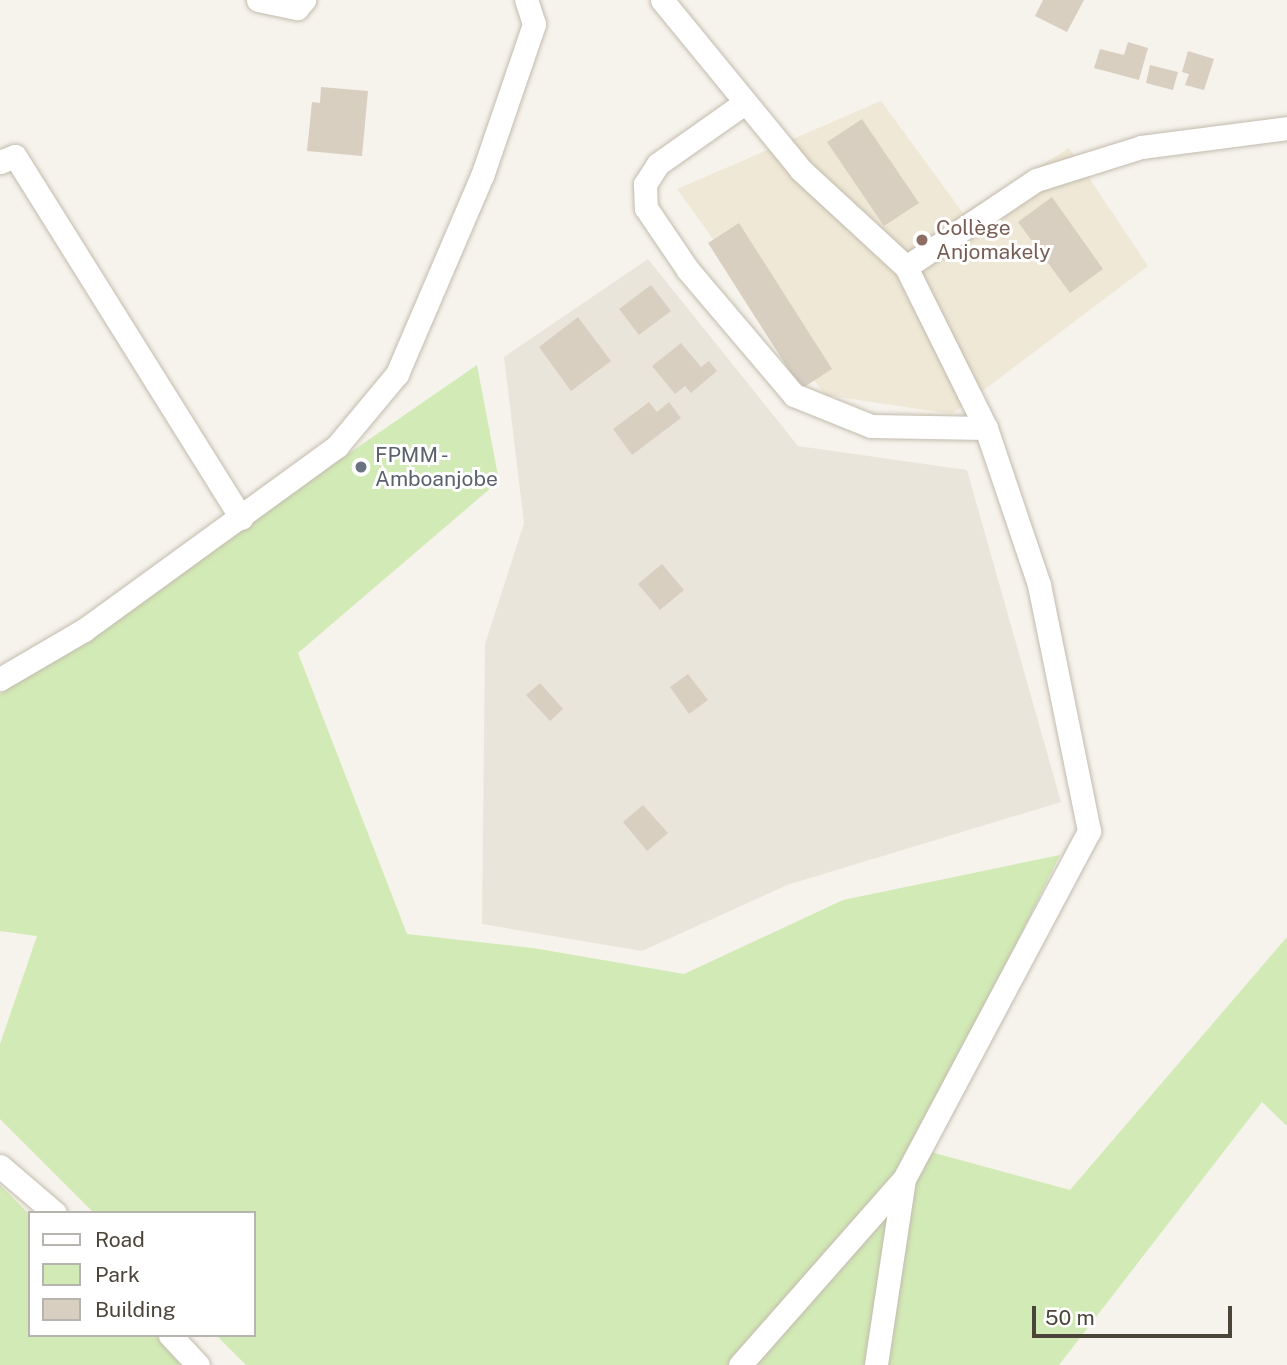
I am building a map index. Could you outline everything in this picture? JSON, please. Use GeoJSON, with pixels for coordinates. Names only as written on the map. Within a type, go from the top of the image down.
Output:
{"type":"FeatureCollection","features":[{"type":"Feature","properties":{"kind":"street"},"geometry":{"type":"LineString","coordinates":[[258,0],[297,8],[304,0]]}},
{"type":"Feature","properties":{"kind":"street"},"geometry":{"type":"LineString","coordinates":[[0,679],[84,630],[337,446],[397,374],[482,176],[534,24],[526,0]]}},
{"type":"Feature","properties":{"kind":"street"},"geometry":{"type":"LineString","coordinates":[[662,0],[743,104],[801,170],[906,268],[986,428],[1040,585],[1089,831],[904,1179],[740,1365]]}},
{"type":"Feature","properties":{"kind":"street"},"geometry":{"type":"LineString","coordinates":[[743,104],[658,164],[645,184],[646,208],[688,270],[794,395],[871,426],[986,428]]}},
{"type":"Feature","properties":{"kind":"street"},"geometry":{"type":"LineString","coordinates":[[906,268],[1036,180],[1141,147],[1287,128]]}},
{"type":"Feature","properties":{"kind":"street"},"geometry":{"type":"LineString","coordinates":[[0,162],[15,156],[241,518]]}},
{"type":"Feature","properties":{"kind":"street"},"geometry":{"type":"LineString","coordinates":[[0,1166],[53,1211]]}},
{"type":"Feature","properties":{"kind":"street"},"geometry":{"type":"LineString","coordinates":[[876,1365],[904,1179]]}},
{"type":"Feature","properties":{"kind":"street"},"geometry":{"type":"LineString","coordinates":[[172,1337],[198,1365]]}},
{"type":"Feature","properties":{"kind":"shaded area","name":"Collège Anjomakely"},"geometry":{"type":"Polygon","coordinates":[[[881,101],[963,213],[1069,148],[1148,266],[952,414],[825,395],[677,189],[881,101]]]}},
{"type":"Feature","properties":{"kind":"shaded area"},"geometry":{"type":"Polygon","coordinates":[[[648,259],[798,446],[967,470],[1061,802],[787,885],[642,951],[482,924],[485,644],[524,523],[504,357],[648,259]]]}},
{"type":"Feature","properties":{"kind":"green space"},"geometry":{"type":"Polygon","coordinates":[[[477,365],[499,481],[298,653],[407,934],[533,948],[684,974],[843,900],[1060,855],[916,1148],[1070,1190],[1287,937],[1287,1126],[1262,1102],[1059,1365],[246,1365],[218,1337],[256,1337],[256,1211],[92,1211],[0,1119],[0,1044],[37,936],[0,931],[0,694],[477,365]]]}},
{"type":"Feature","properties":{"kind":"green space"},"geometry":{"type":"Polygon","coordinates":[[[0,1185],[28,1213],[28,1337],[161,1337],[191,1365],[0,1365],[0,1185]]]}},
{"type":"Feature","properties":{"kind":"building"},"geometry":{"type":"Polygon","coordinates":[[[1043,0],[1084,0],[1067,32],[1035,16],[1043,0]]]}},
{"type":"Feature","properties":{"kind":"building"},"geometry":{"type":"Polygon","coordinates":[[[1128,42],[1148,48],[1139,80],[1094,68],[1100,49],[1124,55],[1128,42]]]}},
{"type":"Feature","properties":{"kind":"building"},"geometry":{"type":"Polygon","coordinates":[[[1188,51],[1214,59],[1204,90],[1185,85],[1189,74],[1182,72],[1188,51]]]}},
{"type":"Feature","properties":{"kind":"building"},"geometry":{"type":"Polygon","coordinates":[[[1150,65],[1178,72],[1173,90],[1146,83],[1150,65]]]}},
{"type":"Feature","properties":{"kind":"building"},"geometry":{"type":"Polygon","coordinates":[[[321,87],[368,91],[362,156],[307,151],[312,102],[320,103],[321,87]]]}},
{"type":"Feature","properties":{"kind":"building"},"geometry":{"type":"Polygon","coordinates":[[[862,119],[919,203],[884,226],[827,142],[862,119]]]}},
{"type":"Feature","properties":{"kind":"building"},"geometry":{"type":"Polygon","coordinates":[[[1052,197],[1103,269],[1070,293],[1018,222],[1052,197]]]}},
{"type":"Feature","properties":{"kind":"building"},"geometry":{"type":"Polygon","coordinates":[[[739,223],[832,369],[801,389],[708,243],[739,223]]]}},
{"type":"Feature","properties":{"kind":"building"},"geometry":{"type":"Polygon","coordinates":[[[651,285],[671,311],[639,335],[619,309],[651,285]]]}},
{"type":"Feature","properties":{"kind":"building"},"geometry":{"type":"Polygon","coordinates":[[[578,317],[611,361],[571,391],[539,347],[578,317]]]}},
{"type":"Feature","properties":{"kind":"building"},"geometry":{"type":"Polygon","coordinates":[[[681,343],[701,367],[709,361],[717,371],[691,393],[685,386],[675,394],[652,366],[681,343]]]}},
{"type":"Feature","properties":{"kind":"building"},"geometry":{"type":"Polygon","coordinates":[[[649,402],[657,412],[669,402],[681,418],[632,455],[613,429],[649,402]]]}},
{"type":"Feature","properties":{"kind":"building"},"geometry":{"type":"Polygon","coordinates":[[[662,564],[684,590],[660,610],[638,584],[662,564]]]}},
{"type":"Feature","properties":{"kind":"building"},"geometry":{"type":"Polygon","coordinates":[[[688,674],[708,700],[689,714],[670,687],[688,674]]]}},
{"type":"Feature","properties":{"kind":"building"},"geometry":{"type":"Polygon","coordinates":[[[540,683],[563,709],[550,721],[526,695],[540,683]]]}},
{"type":"Feature","properties":{"kind":"building"},"geometry":{"type":"Polygon","coordinates":[[[643,805],[668,833],[647,851],[623,822],[643,805]]]}},
{"type":"Feature","properties":{"kind":"place","name":"Collège Anjomakely"},"geometry":{"type":"Point","coordinates":[922,240]}},
{"type":"Feature","properties":{"kind":"place","name":"FPMM - Amboanjobe"},"geometry":{"type":"Point","coordinates":[361,467]}}]}
